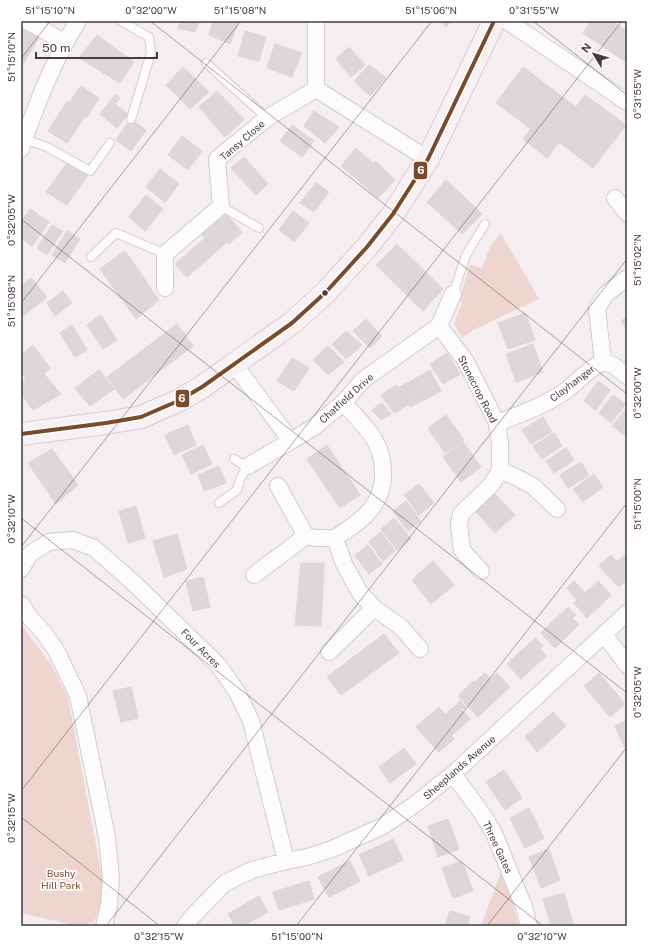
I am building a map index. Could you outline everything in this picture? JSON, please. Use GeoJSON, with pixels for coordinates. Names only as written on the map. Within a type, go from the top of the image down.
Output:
{"type":"FeatureCollection","features":[{"type":"Feature","properties":{"kind":"street"},"geometry":{"type":"LineString","coordinates":[[27,21],[64,42]]}},
{"type":"Feature","properties":{"kind":"street"},"geometry":{"type":"LineString","coordinates":[[22,144],[35,107],[64,42],[78,21]]}},
{"type":"Feature","properties":{"kind":"street"},"geometry":{"type":"LineString","coordinates":[[316,21],[316,89],[428,159]]}},
{"type":"Feature","properties":{"kind":"street"},"geometry":{"type":"LineString","coordinates":[[21,434],[141,417],[178,401],[202,388],[292,323],[326,292],[367,247],[393,214],[428,159],[494,21]]}},
{"type":"Feature","properties":{"kind":"street"},"geometry":{"type":"LineString","coordinates":[[507,21],[627,102]]}},
{"type":"Feature","properties":{"kind":"street","name":"Tansy Close"},"geometry":{"type":"LineString","coordinates":[[221,206],[217,158],[267,118],[316,89]]}},
{"type":"Feature","properties":{"kind":"street"},"geometry":{"type":"LineString","coordinates":[[616,198],[627,213]]}},
{"type":"Feature","properties":{"kind":"street"},"geometry":{"type":"LineString","coordinates":[[165,288],[165,254],[221,206]]}},
{"type":"Feature","properties":{"kind":"street","name":"Clayhanger"},"geometry":{"type":"LineString","coordinates":[[603,362],[597,308],[606,294],[627,278]]}},
{"type":"Feature","properties":{"kind":"street"},"geometry":{"type":"LineString","coordinates":[[439,326],[453,294]]}},
{"type":"Feature","properties":{"kind":"street","name":"Chatfield Drive"},"geometry":{"type":"LineString","coordinates":[[241,462],[291,441],[314,428],[343,403],[363,380],[439,326]]}},
{"type":"Feature","properties":{"kind":"street","name":"Stonecrop Road"},"geometry":{"type":"LineString","coordinates":[[439,326],[465,360],[497,423],[500,444],[500,470]]}},
{"type":"Feature","properties":{"kind":"street","name":"Clayhanger"},"geometry":{"type":"LineString","coordinates":[[497,423],[546,403],[565,391],[591,368],[603,362],[613,365],[627,376]]}},
{"type":"Feature","properties":{"kind":"street"},"geometry":{"type":"LineString","coordinates":[[234,364],[291,441]]}},
{"type":"Feature","properties":{"kind":"street"},"geometry":{"type":"LineString","coordinates":[[278,486],[306,536],[315,538],[335,538],[359,521],[371,510],[380,496],[383,481],[383,462],[376,442],[343,403]]}},
{"type":"Feature","properties":{"kind":"street"},"geometry":{"type":"LineString","coordinates":[[481,571],[462,550],[459,525],[462,514],[492,484],[500,470],[533,486],[557,509]]}},
{"type":"Feature","properties":{"kind":"street"},"geometry":{"type":"LineString","coordinates":[[254,576],[306,536]]}},
{"type":"Feature","properties":{"kind":"street"},"geometry":{"type":"LineString","coordinates":[[335,538],[344,564],[360,593],[374,608],[401,627],[420,649]]}},
{"type":"Feature","properties":{"kind":"street","name":"Four Acres"},"geometry":{"type":"LineString","coordinates":[[21,569],[30,554],[49,542],[73,540],[94,548],[136,585],[219,666],[237,692],[251,721],[286,861]]}},
{"type":"Feature","properties":{"kind":"street"},"geometry":{"type":"LineString","coordinates":[[21,604],[57,652],[78,696],[107,837],[111,878],[110,905],[104,926]]}},
{"type":"Feature","properties":{"kind":"street"},"geometry":{"type":"LineString","coordinates":[[330,652],[374,608]]}},
{"type":"Feature","properties":{"kind":"street","name":"Sheeplands Avenue"},"geometry":{"type":"LineString","coordinates":[[185,926],[225,883],[252,870],[307,857],[332,849],[383,826],[414,805],[454,774],[627,613]]}},
{"type":"Feature","properties":{"kind":"street"},"geometry":{"type":"LineString","coordinates":[[604,634],[627,665]]}},
{"type":"Feature","properties":{"kind":"street","name":"Three Gates"},"geometry":{"type":"LineString","coordinates":[[454,774],[494,833],[524,908],[529,926]]}},
{"type":"Feature","properties":{"kind":"lane"},"geometry":{"type":"LineString","coordinates":[[121,21],[149,37],[151,53],[131,119]]}},
{"type":"Feature","properties":{"kind":"lane"},"geometry":{"type":"LineString","coordinates":[[206,62],[267,118]]}},
{"type":"Feature","properties":{"kind":"lane"},"geometry":{"type":"LineString","coordinates":[[22,144],[46,147],[90,171],[110,142]]}},
{"type":"Feature","properties":{"kind":"lane"},"geometry":{"type":"LineString","coordinates":[[221,206],[259,228]]}},
{"type":"Feature","properties":{"kind":"lane"},"geometry":{"type":"LineString","coordinates":[[453,294],[466,254],[485,224]]}},
{"type":"Feature","properties":{"kind":"lane"},"geometry":{"type":"LineString","coordinates":[[91,258],[116,233],[165,254]]}},
{"type":"Feature","properties":{"kind":"lane"},"geometry":{"type":"LineString","coordinates":[[218,503],[237,490],[241,477],[241,462]]}},
{"type":"Feature","properties":{"kind":"green space"},"geometry":{"type":"Polygon","coordinates":[[[501,233],[539,299],[473,330],[462,338],[454,323],[462,304],[459,300],[470,265],[482,268],[490,247],[501,233]]]}},
{"type":"Feature","properties":{"kind":"green space","name":"Bushy Hill Park"},"geometry":{"type":"Polygon","coordinates":[[[21,624],[52,666],[68,698],[104,887],[102,906],[93,923],[74,925],[21,913],[21,624]]]}},
{"type":"Feature","properties":{"kind":"green space"},"geometry":{"type":"Polygon","coordinates":[[[502,869],[519,926],[481,926],[502,869]]]}},
{"type":"Feature","properties":{"kind":"building"},"geometry":{"type":"Polygon","coordinates":[[[180,21],[199,21],[195,32],[178,28],[180,21]]]}},
{"type":"Feature","properties":{"kind":"building"},"geometry":{"type":"Polygon","coordinates":[[[213,21],[238,22],[230,44],[209,35],[213,21]]]}},
{"type":"Feature","properties":{"kind":"building"},"geometry":{"type":"Polygon","coordinates":[[[440,21],[451,21],[446,27],[440,21]]]}},
{"type":"Feature","properties":{"kind":"building"},"geometry":{"type":"Polygon","coordinates":[[[591,21],[612,21],[627,31],[627,63],[583,33],[591,21]]]}},
{"type":"Feature","properties":{"kind":"building"},"geometry":{"type":"Polygon","coordinates":[[[21,24],[41,34],[21,68],[21,24]]]}},
{"type":"Feature","properties":{"kind":"building"},"geometry":{"type":"Polygon","coordinates":[[[245,31],[266,37],[259,61],[238,56],[245,31]]]}},
{"type":"Feature","properties":{"kind":"building"},"geometry":{"type":"Polygon","coordinates":[[[97,35],[134,62],[120,83],[79,58],[97,35]]]}},
{"type":"Feature","properties":{"kind":"building"},"geometry":{"type":"Polygon","coordinates":[[[275,44],[302,53],[292,77],[267,68],[275,44]]]}},
{"type":"Feature","properties":{"kind":"building"},"geometry":{"type":"Polygon","coordinates":[[[349,47],[365,65],[351,77],[336,59],[349,47]]]}},
{"type":"Feature","properties":{"kind":"building"},"geometry":{"type":"Polygon","coordinates":[[[369,65],[386,78],[370,96],[354,81],[369,65]]]}},
{"type":"Feature","properties":{"kind":"building"},"geometry":{"type":"Polygon","coordinates":[[[183,67],[209,92],[190,109],[166,85],[183,67]]]}},
{"type":"Feature","properties":{"kind":"building"},"geometry":{"type":"Polygon","coordinates":[[[523,67],[576,107],[585,95],[626,125],[593,168],[559,142],[547,158],[523,139],[531,129],[496,103],[523,67]]]}},
{"type":"Feature","properties":{"kind":"building"},"geometry":{"type":"Polygon","coordinates":[[[81,86],[99,98],[87,117],[85,116],[67,143],[48,131],[67,102],[69,103],[81,86]]]}},
{"type":"Feature","properties":{"kind":"building"},"geometry":{"type":"Polygon","coordinates":[[[217,91],[244,119],[225,137],[199,107],[217,91]]]}},
{"type":"Feature","properties":{"kind":"building"},"geometry":{"type":"Polygon","coordinates":[[[115,95],[120,98],[115,104],[128,114],[117,128],[100,114],[115,95]]]}},
{"type":"Feature","properties":{"kind":"building"},"geometry":{"type":"Polygon","coordinates":[[[314,111],[339,127],[325,143],[304,126],[314,111]]]}},
{"type":"Feature","properties":{"kind":"building"},"geometry":{"type":"Polygon","coordinates":[[[131,119],[146,130],[131,151],[116,140],[131,119]]]}},
{"type":"Feature","properties":{"kind":"building"},"geometry":{"type":"Polygon","coordinates":[[[292,125],[314,141],[302,157],[280,141],[292,125]]]}},
{"type":"Feature","properties":{"kind":"building"},"geometry":{"type":"Polygon","coordinates":[[[182,136],[202,151],[188,170],[168,155],[182,136]]]}},
{"type":"Feature","properties":{"kind":"building"},"geometry":{"type":"Polygon","coordinates":[[[356,148],[374,164],[359,181],[341,166],[356,148]]]}},
{"type":"Feature","properties":{"kind":"building"},"geometry":{"type":"Polygon","coordinates":[[[244,157],[268,184],[256,195],[231,168],[244,157]]]}},
{"type":"Feature","properties":{"kind":"building"},"geometry":{"type":"Polygon","coordinates":[[[376,161],[395,180],[378,198],[359,181],[376,161]]]}},
{"type":"Feature","properties":{"kind":"building"},"geometry":{"type":"Polygon","coordinates":[[[67,163],[88,175],[67,205],[46,192],[67,163]]]}},
{"type":"Feature","properties":{"kind":"building"},"geometry":{"type":"Polygon","coordinates":[[[160,169],[179,184],[165,202],[146,187],[160,169]]]}},
{"type":"Feature","properties":{"kind":"building"},"geometry":{"type":"Polygon","coordinates":[[[446,180],[482,214],[462,234],[427,202],[446,180]]]}},
{"type":"Feature","properties":{"kind":"building"},"geometry":{"type":"Polygon","coordinates":[[[316,183],[329,192],[314,212],[300,203],[316,183]]]}},
{"type":"Feature","properties":{"kind":"building"},"geometry":{"type":"Polygon","coordinates":[[[146,195],[163,209],[145,231],[129,217],[146,195]]]}},
{"type":"Feature","properties":{"kind":"building"},"geometry":{"type":"Polygon","coordinates":[[[30,209],[49,222],[32,246],[21,238],[21,221],[30,209]]]}},
{"type":"Feature","properties":{"kind":"building"},"geometry":{"type":"Polygon","coordinates":[[[293,211],[309,223],[294,242],[279,230],[293,211]]]}},
{"type":"Feature","properties":{"kind":"building"},"geometry":{"type":"Polygon","coordinates":[[[226,214],[242,232],[229,244],[227,242],[217,251],[201,233],[226,214]]]}},
{"type":"Feature","properties":{"kind":"building"},"geometry":{"type":"Polygon","coordinates":[[[52,225],[63,231],[47,255],[37,248],[52,225]]]}},
{"type":"Feature","properties":{"kind":"building"},"geometry":{"type":"Polygon","coordinates":[[[67,231],[80,239],[65,263],[52,255],[67,231]]]}},
{"type":"Feature","properties":{"kind":"building"},"geometry":{"type":"Polygon","coordinates":[[[205,238],[217,251],[187,277],[175,264],[205,238]]]}},
{"type":"Feature","properties":{"kind":"building"},"geometry":{"type":"Polygon","coordinates":[[[397,244],[443,289],[423,311],[376,265],[397,244]]]}},
{"type":"Feature","properties":{"kind":"building"},"geometry":{"type":"Polygon","coordinates":[[[125,251],[159,300],[136,319],[100,269],[125,251]]]}},
{"type":"Feature","properties":{"kind":"building"},"geometry":{"type":"Polygon","coordinates":[[[31,278],[47,297],[21,318],[21,286],[31,278]]]}},
{"type":"Feature","properties":{"kind":"building"},"geometry":{"type":"Polygon","coordinates":[[[63,291],[72,303],[55,316],[47,303],[63,291]]]}},
{"type":"Feature","properties":{"kind":"building"},"geometry":{"type":"Polygon","coordinates":[[[525,313],[535,340],[508,349],[498,323],[525,313]]]}},
{"type":"Feature","properties":{"kind":"building"},"geometry":{"type":"Polygon","coordinates":[[[101,315],[117,340],[103,349],[87,325],[101,315]]]}},
{"type":"Feature","properties":{"kind":"building"},"geometry":{"type":"Polygon","coordinates":[[[627,317],[627,329],[621,321],[627,317]]]}},
{"type":"Feature","properties":{"kind":"building"},"geometry":{"type":"Polygon","coordinates":[[[366,319],[382,336],[370,348],[353,331],[366,319]]]}},
{"type":"Feature","properties":{"kind":"building"},"geometry":{"type":"Polygon","coordinates":[[[177,324],[193,346],[123,399],[107,377],[177,324]]]}},
{"type":"Feature","properties":{"kind":"building"},"geometry":{"type":"Polygon","coordinates":[[[72,325],[87,350],[75,357],[60,333],[72,325]]]}},
{"type":"Feature","properties":{"kind":"building"},"geometry":{"type":"Polygon","coordinates":[[[346,331],[362,345],[346,359],[332,344],[346,331]]]}},
{"type":"Feature","properties":{"kind":"building"},"geometry":{"type":"Polygon","coordinates":[[[533,344],[543,372],[516,382],[506,354],[533,344]]]}},
{"type":"Feature","properties":{"kind":"building"},"geometry":{"type":"Polygon","coordinates":[[[33,345],[50,368],[44,374],[61,394],[33,410],[21,393],[21,383],[26,379],[21,371],[21,355],[33,345]]]}},
{"type":"Feature","properties":{"kind":"building"},"geometry":{"type":"Polygon","coordinates":[[[328,346],[344,362],[328,375],[313,360],[328,346]]]}},
{"type":"Feature","properties":{"kind":"building"},"geometry":{"type":"Polygon","coordinates":[[[447,353],[460,374],[443,384],[430,364],[447,353]]]}},
{"type":"Feature","properties":{"kind":"building"},"geometry":{"type":"Polygon","coordinates":[[[292,358],[309,368],[294,391],[277,381],[292,358]]]}},
{"type":"Feature","properties":{"kind":"building"},"geometry":{"type":"Polygon","coordinates":[[[99,370],[114,389],[90,406],[75,388],[99,370]]]}},
{"type":"Feature","properties":{"kind":"building"},"geometry":{"type":"Polygon","coordinates":[[[430,370],[441,391],[422,401],[411,381],[430,370]]]}},
{"type":"Feature","properties":{"kind":"building"},"geometry":{"type":"Polygon","coordinates":[[[411,381],[422,401],[410,407],[399,387],[411,381]]]}},
{"type":"Feature","properties":{"kind":"building"},"geometry":{"type":"Polygon","coordinates":[[[598,381],[610,390],[596,410],[584,401],[598,381]]]}},
{"type":"Feature","properties":{"kind":"building"},"geometry":{"type":"Polygon","coordinates":[[[396,385],[409,404],[394,413],[381,395],[396,385]]]}},
{"type":"Feature","properties":{"kind":"building"},"geometry":{"type":"Polygon","coordinates":[[[613,395],[626,404],[611,423],[599,413],[613,395]]]}},
{"type":"Feature","properties":{"kind":"building"},"geometry":{"type":"Polygon","coordinates":[[[382,403],[391,414],[381,420],[372,410],[382,403]]]}},
{"type":"Feature","properties":{"kind":"building"},"geometry":{"type":"Polygon","coordinates":[[[627,408],[627,431],[624,435],[612,426],[627,408]]]}},
{"type":"Feature","properties":{"kind":"building"},"geometry":{"type":"Polygon","coordinates":[[[446,415],[464,440],[445,453],[428,428],[446,415]]]}},
{"type":"Feature","properties":{"kind":"building"},"geometry":{"type":"Polygon","coordinates":[[[543,417],[552,432],[531,444],[522,430],[543,417]]]}},
{"type":"Feature","properties":{"kind":"building"},"geometry":{"type":"Polygon","coordinates":[[[188,425],[196,445],[174,455],[165,435],[188,425]]]}},
{"type":"Feature","properties":{"kind":"building"},"geometry":{"type":"Polygon","coordinates":[[[554,433],[562,446],[542,459],[533,446],[554,433]]]}},
{"type":"Feature","properties":{"kind":"building"},"geometry":{"type":"Polygon","coordinates":[[[463,442],[481,467],[461,482],[443,457],[463,442]]]}},
{"type":"Feature","properties":{"kind":"building"},"geometry":{"type":"Polygon","coordinates":[[[203,445],[212,464],[191,474],[182,455],[203,445]]]}},
{"type":"Feature","properties":{"kind":"building"},"geometry":{"type":"Polygon","coordinates":[[[327,445],[360,495],[340,508],[307,459],[327,445]]]}},
{"type":"Feature","properties":{"kind":"building"},"geometry":{"type":"Polygon","coordinates":[[[566,448],[574,460],[554,473],[546,461],[566,448]]]}},
{"type":"Feature","properties":{"kind":"building"},"geometry":{"type":"Polygon","coordinates":[[[52,449],[78,485],[56,504],[28,463],[52,449]]]}},
{"type":"Feature","properties":{"kind":"building"},"geometry":{"type":"Polygon","coordinates":[[[581,462],[589,475],[568,488],[560,475],[581,462]]]}},
{"type":"Feature","properties":{"kind":"building"},"geometry":{"type":"Polygon","coordinates":[[[219,466],[226,483],[204,491],[198,475],[219,466]]]}},
{"type":"Feature","properties":{"kind":"building"},"geometry":{"type":"Polygon","coordinates":[[[594,474],[603,487],[583,502],[573,489],[594,474]]]}},
{"type":"Feature","properties":{"kind":"building"},"geometry":{"type":"Polygon","coordinates":[[[419,484],[434,503],[419,515],[404,495],[419,484]]]}},
{"type":"Feature","properties":{"kind":"building"},"geometry":{"type":"Polygon","coordinates":[[[494,493],[515,515],[495,533],[475,511],[494,493]]]}},
{"type":"Feature","properties":{"kind":"building"},"geometry":{"type":"Polygon","coordinates":[[[406,501],[421,521],[408,531],[393,511],[406,501]]]}},
{"type":"Feature","properties":{"kind":"building"},"geometry":{"type":"Polygon","coordinates":[[[136,506],[145,538],[128,543],[119,511],[136,506]]]}},
{"type":"Feature","properties":{"kind":"building"},"geometry":{"type":"Polygon","coordinates":[[[394,518],[411,539],[397,550],[381,529],[394,518]]]}},
{"type":"Feature","properties":{"kind":"building"},"geometry":{"type":"Polygon","coordinates":[[[381,532],[395,551],[383,561],[369,542],[381,532]]]}},
{"type":"Feature","properties":{"kind":"building"},"geometry":{"type":"Polygon","coordinates":[[[177,534],[187,569],[164,577],[153,541],[177,534]]]}},
{"type":"Feature","properties":{"kind":"building"},"geometry":{"type":"Polygon","coordinates":[[[368,545],[382,564],[369,574],[355,555],[368,545]]]}},
{"type":"Feature","properties":{"kind":"building"},"geometry":{"type":"Polygon","coordinates":[[[627,553],[627,572],[617,562],[627,553]]]}},
{"type":"Feature","properties":{"kind":"building"},"geometry":{"type":"Polygon","coordinates":[[[611,555],[627,572],[627,580],[619,587],[599,566],[611,555]]]}},
{"type":"Feature","properties":{"kind":"building"},"geometry":{"type":"Polygon","coordinates":[[[433,561],[454,585],[431,604],[412,580],[433,561]]]}},
{"type":"Feature","properties":{"kind":"building"},"geometry":{"type":"Polygon","coordinates":[[[301,563],[324,563],[321,626],[295,625],[301,563]]]}},
{"type":"Feature","properties":{"kind":"building"},"geometry":{"type":"Polygon","coordinates":[[[203,577],[210,607],[193,611],[186,581],[203,577]]]}},
{"type":"Feature","properties":{"kind":"building"},"geometry":{"type":"Polygon","coordinates":[[[574,581],[599,607],[587,618],[574,603],[577,600],[567,588],[574,581]]]}},
{"type":"Feature","properties":{"kind":"building"},"geometry":{"type":"Polygon","coordinates":[[[598,581],[611,595],[599,607],[585,593],[598,581]]]}},
{"type":"Feature","properties":{"kind":"building"},"geometry":{"type":"Polygon","coordinates":[[[568,607],[576,615],[572,618],[579,625],[566,637],[552,622],[568,607]]]}},
{"type":"Feature","properties":{"kind":"building"},"geometry":{"type":"Polygon","coordinates":[[[552,622],[566,637],[555,648],[541,633],[552,622]]]}},
{"type":"Feature","properties":{"kind":"building"},"geometry":{"type":"Polygon","coordinates":[[[384,634],[399,653],[341,695],[327,677],[384,634]]]}},
{"type":"Feature","properties":{"kind":"building"},"geometry":{"type":"Polygon","coordinates":[[[536,638],[543,646],[539,648],[546,656],[534,667],[520,652],[536,638]]]}},
{"type":"Feature","properties":{"kind":"building"},"geometry":{"type":"Polygon","coordinates":[[[520,652],[534,667],[521,679],[507,664],[520,652]]]}},
{"type":"Feature","properties":{"kind":"building"},"geometry":{"type":"Polygon","coordinates":[[[485,673],[491,679],[497,673],[510,687],[493,703],[475,682],[485,673]]]}},
{"type":"Feature","properties":{"kind":"building"},"geometry":{"type":"Polygon","coordinates":[[[599,673],[625,704],[610,717],[584,686],[599,673]]]}},
{"type":"Feature","properties":{"kind":"building"},"geometry":{"type":"Polygon","coordinates":[[[473,681],[493,703],[478,717],[458,696],[473,681]]]}},
{"type":"Feature","properties":{"kind":"building"},"geometry":{"type":"Polygon","coordinates":[[[131,687],[138,718],[121,722],[113,691],[131,687]]]}},
{"type":"Feature","properties":{"kind":"building"},"geometry":{"type":"Polygon","coordinates":[[[460,701],[466,707],[462,710],[470,719],[458,730],[445,715],[460,701]]]}},
{"type":"Feature","properties":{"kind":"building"},"geometry":{"type":"Polygon","coordinates":[[[439,707],[458,730],[451,735],[454,739],[439,752],[416,727],[439,707]]]}},
{"type":"Feature","properties":{"kind":"building"},"geometry":{"type":"Polygon","coordinates":[[[553,712],[566,726],[537,752],[525,737],[553,712]]]}},
{"type":"Feature","properties":{"kind":"building"},"geometry":{"type":"Polygon","coordinates":[[[627,720],[627,753],[615,726],[627,720]]]}},
{"type":"Feature","properties":{"kind":"building"},"geometry":{"type":"Polygon","coordinates":[[[404,748],[416,764],[390,783],[379,767],[404,748]]]}},
{"type":"Feature","properties":{"kind":"building"},"geometry":{"type":"Polygon","coordinates":[[[504,770],[522,798],[505,810],[486,782],[504,770]]]}},
{"type":"Feature","properties":{"kind":"building"},"geometry":{"type":"Polygon","coordinates":[[[529,808],[544,838],[525,848],[510,818],[529,808]]]}},
{"type":"Feature","properties":{"kind":"building"},"geometry":{"type":"Polygon","coordinates":[[[448,819],[459,849],[438,857],[428,826],[448,819]]]}},
{"type":"Feature","properties":{"kind":"building"},"geometry":{"type":"Polygon","coordinates":[[[393,839],[403,860],[369,876],[359,855],[393,839]]]}},
{"type":"Feature","properties":{"kind":"building"},"geometry":{"type":"Polygon","coordinates":[[[549,849],[560,880],[541,888],[529,857],[549,849]]]}},
{"type":"Feature","properties":{"kind":"building"},"geometry":{"type":"Polygon","coordinates":[[[350,861],[360,881],[329,897],[318,877],[350,861]]]}},
{"type":"Feature","properties":{"kind":"building"},"geometry":{"type":"Polygon","coordinates":[[[462,861],[473,891],[453,898],[442,868],[462,861]]]}},
{"type":"Feature","properties":{"kind":"building"},"geometry":{"type":"Polygon","coordinates":[[[309,881],[314,899],[279,910],[273,892],[309,881]]]}},
{"type":"Feature","properties":{"kind":"building"},"geometry":{"type":"Polygon","coordinates":[[[564,893],[573,924],[568,926],[551,926],[543,899],[564,893]]]}},
{"type":"Feature","properties":{"kind":"building"},"geometry":{"type":"Polygon","coordinates":[[[259,896],[268,912],[243,926],[235,926],[228,914],[259,896]]]}},
{"type":"Feature","properties":{"kind":"building"},"geometry":{"type":"Polygon","coordinates":[[[450,911],[470,917],[467,926],[445,926],[450,911]]]}},
{"type":"Feature","properties":{"kind":"transit line","name":"6"},"geometry":{"type":"LineString","coordinates":[[21,434],[141,417],[178,401],[202,387],[292,323],[326,292],[367,247],[393,214],[428,159],[494,21]]}}]}
